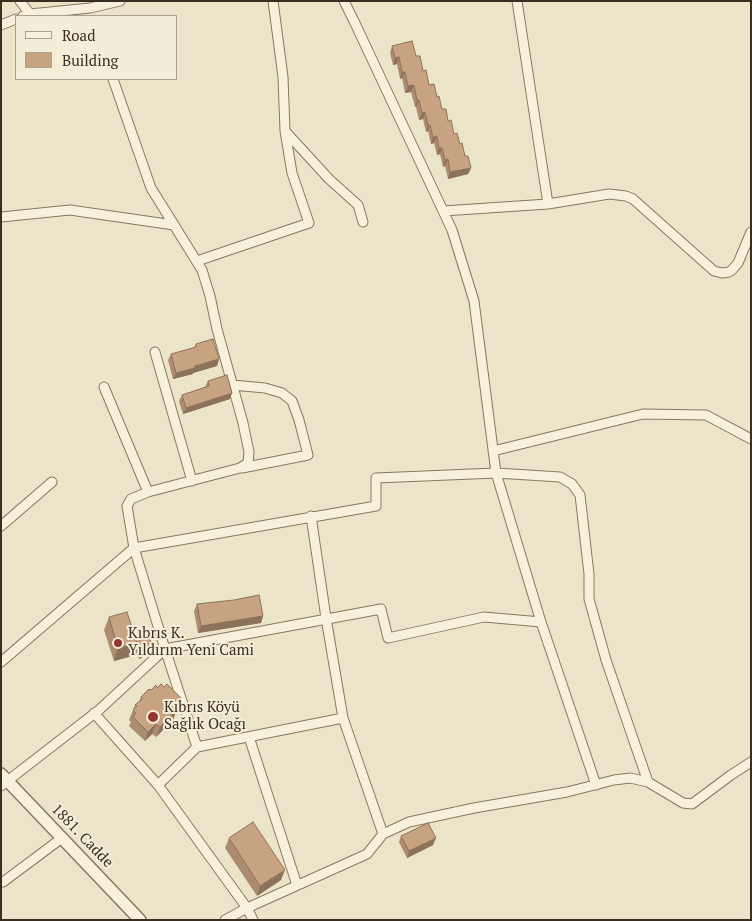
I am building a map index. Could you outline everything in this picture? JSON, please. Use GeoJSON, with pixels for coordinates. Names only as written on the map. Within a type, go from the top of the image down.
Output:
{"type":"FeatureCollection","features":[{"type":"Feature","properties":{"kind":"street"},"geometry":{"type":"LineString","coordinates":[[20,1],[27,15],[91,12],[120,1]]}},
{"type":"Feature","properties":{"kind":"street"},"geometry":{"type":"LineString","coordinates":[[197,261],[309,223],[292,173],[285,131],[283,77],[273,1]]}},
{"type":"Feature","properties":{"kind":"street"},"geometry":{"type":"LineString","coordinates":[[344,1],[452,230],[474,301],[496,473],[542,622],[596,785]]}},
{"type":"Feature","properties":{"kind":"street"},"geometry":{"type":"LineString","coordinates":[[517,1],[548,204]]}},
{"type":"Feature","properties":{"kind":"street"},"geometry":{"type":"LineString","coordinates":[[1,25],[15,19]]}},
{"type":"Feature","properties":{"kind":"street"},"geometry":{"type":"LineString","coordinates":[[113,80],[151,188],[202,270],[243,422],[249,452],[248,463],[240,468]]}},
{"type":"Feature","properties":{"kind":"street"},"geometry":{"type":"LineString","coordinates":[[285,131],[328,179],[358,205],[363,222]]}},
{"type":"Feature","properties":{"kind":"street"},"geometry":{"type":"LineString","coordinates":[[444,212],[548,204],[608,194],[626,196],[633,199],[714,271],[722,273],[729,272],[738,263],[751,232]]}},
{"type":"Feature","properties":{"kind":"street"},"geometry":{"type":"LineString","coordinates":[[1,217],[70,210],[174,225]]}},
{"type":"Feature","properties":{"kind":"street"},"geometry":{"type":"LineString","coordinates":[[155,352],[192,480]]}},
{"type":"Feature","properties":{"kind":"street"},"geometry":{"type":"LineString","coordinates":[[198,747],[134,548],[127,506],[131,499],[148,492],[240,468],[308,455],[292,401],[282,393],[274,390],[232,385]]}},
{"type":"Feature","properties":{"kind":"street"},"geometry":{"type":"LineString","coordinates":[[104,387],[148,492]]}},
{"type":"Feature","properties":{"kind":"street"},"geometry":{"type":"LineString","coordinates":[[494,452],[643,414],[706,415],[751,439]]}},
{"type":"Feature","properties":{"kind":"street"},"geometry":{"type":"LineString","coordinates":[[1,662],[134,548],[376,506],[376,478],[496,473],[560,477],[572,484],[580,495],[589,574],[589,599],[606,660],[648,782]]}},
{"type":"Feature","properties":{"kind":"street"},"geometry":{"type":"LineString","coordinates":[[1,526],[52,482]]}},
{"type":"Feature","properties":{"kind":"street"},"geometry":{"type":"LineString","coordinates":[[311,516],[343,718],[383,834]]}},
{"type":"Feature","properties":{"kind":"street"},"geometry":{"type":"LineString","coordinates":[[4,780],[94,713],[165,649],[381,608],[388,638],[484,617],[542,622]]}},
{"type":"Feature","properties":{"kind":"street"},"geometry":{"type":"LineString","coordinates":[[94,713],[158,785],[247,908],[253,920]]}},
{"type":"Feature","properties":{"kind":"street"},"geometry":{"type":"LineString","coordinates":[[158,785],[198,747],[343,718]]}},
{"type":"Feature","properties":{"kind":"street"},"geometry":{"type":"LineString","coordinates":[[249,737],[297,885]]}},
{"type":"Feature","properties":{"kind":"street"},"geometry":{"type":"LineString","coordinates":[[225,920],[247,908],[367,854],[383,834],[409,822],[630,778],[648,782],[683,803],[692,804],[730,775],[751,762]]}},
{"type":"Feature","properties":{"kind":"street","name":"1881. Cadde"},"geometry":{"type":"LineString","coordinates":[[4,780],[140,920]]}},
{"type":"Feature","properties":{"kind":"street"},"geometry":{"type":"LineString","coordinates":[[3,882],[62,838]]}},
{"type":"Feature","properties":{"kind":"building"},"geometry":{"type":"Polygon","coordinates":[[[412,41],[416,56],[420,56],[423,71],[426,70],[429,85],[434,84],[442,109],[446,109],[448,121],[451,120],[454,134],[457,133],[460,144],[462,143],[465,156],[468,156],[471,168],[450,172],[448,159],[445,160],[442,148],[439,148],[437,136],[433,137],[425,112],[422,113],[414,85],[408,86],[405,72],[402,72],[399,57],[395,58],[392,46],[412,41]]]}},
{"type":"Feature","properties":{"kind":"building"},"geometry":{"type":"Polygon","coordinates":[[[213,339],[219,359],[176,373],[171,354],[196,347],[196,344],[213,339]]]}},
{"type":"Feature","properties":{"kind":"building"},"geometry":{"type":"Polygon","coordinates":[[[227,375],[232,393],[186,408],[182,395],[209,386],[208,381],[227,375]]]}},
{"type":"Feature","properties":{"kind":"building"},"geometry":{"type":"Polygon","coordinates":[[[259,595],[263,616],[201,626],[197,604],[259,595]]]}},
{"type":"Feature","properties":{"kind":"building"},"geometry":{"type":"Polygon","coordinates":[[[127,612],[137,643],[118,648],[109,617],[127,612]]]}},
{"type":"Feature","properties":{"kind":"building"},"geometry":{"type":"Polygon","coordinates":[[[145,635],[153,643],[142,652],[136,643],[145,635]]]}},
{"type":"Feature","properties":{"kind":"building","name":"Kıbrıs Köyü Sağlık Ocağı"},"geometry":{"type":"Polygon","coordinates":[[[161,684],[164,687],[167,684],[181,698],[176,704],[178,706],[177,710],[160,727],[156,724],[148,732],[133,717],[136,713],[133,710],[137,706],[135,705],[142,699],[141,697],[149,689],[151,690],[156,685],[157,688],[161,684]]]}},
{"type":"Feature","properties":{"kind":"building"},"geometry":{"type":"Polygon","coordinates":[[[253,822],[285,870],[260,886],[229,838],[253,822]]]}},
{"type":"Feature","properties":{"kind":"building"},"geometry":{"type":"Polygon","coordinates":[[[428,823],[436,838],[409,851],[401,836],[428,823]]]}},
{"type":"Feature","properties":{"kind":"place","name":"Kıbrıs K. Yıldırım Yeni Cami"},"geometry":{"type":"Point","coordinates":[118,643]}},
{"type":"Feature","properties":{"kind":"place","name":"Kıbrıs Köyü Sağlık Ocağı"},"geometry":{"type":"Point","coordinates":[153,717]}}]}
